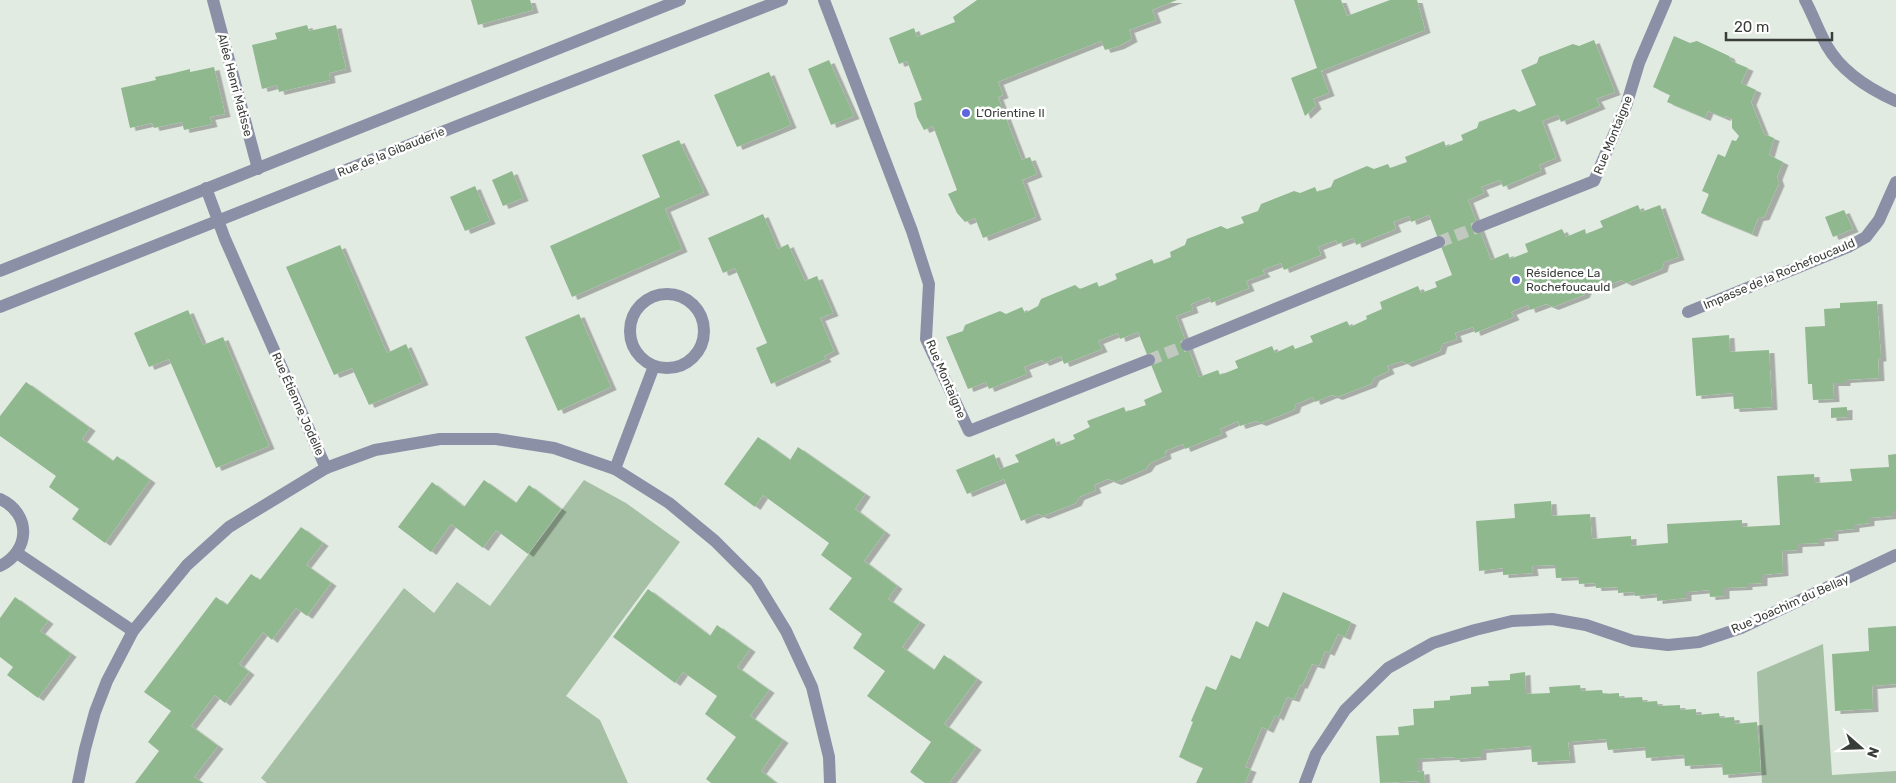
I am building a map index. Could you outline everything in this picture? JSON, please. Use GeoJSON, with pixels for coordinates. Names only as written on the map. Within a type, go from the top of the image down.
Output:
{"type":"FeatureCollection","features":[{"type":"Feature","properties":{"kind":"street","name":"Allée Henri Matisse"},"geometry":{"type":"LineString","coordinates":[[213,0],[258,169]]}},
{"type":"Feature","properties":{"kind":"street"},"geometry":{"type":"LineString","coordinates":[[0,271],[680,0]]}},
{"type":"Feature","properties":{"kind":"street","name":"Rue de la Gibauderie"},"geometry":{"type":"LineString","coordinates":[[0,307],[462,124],[782,0]]}},
{"type":"Feature","properties":{"kind":"street","name":"Rue Montaigne"},"geometry":{"type":"LineString","coordinates":[[824,0],[912,231],[930,284],[926,339],[969,431],[1149,360]]}},
{"type":"Feature","properties":{"kind":"street","name":"Rue Montaigne"},"geometry":{"type":"LineString","coordinates":[[1478,227],[1594,181],[1626,106],[1639,63],[1666,0]]}},
{"type":"Feature","properties":{"kind":"street"},"geometry":{"type":"LineString","coordinates":[[1805,0],[1828,47],[1850,74],[1883,96],[1896,101]]}},
{"type":"Feature","properties":{"kind":"street","name":"Impasse de la Rochefoucauld"},"geometry":{"type":"LineString","coordinates":[[1688,312],[1848,247],[1866,237],[1879,220],[1896,182]]}},
{"type":"Feature","properties":{"kind":"street","name":"Rue Étienne Jodelle"},"geometry":{"type":"LineString","coordinates":[[78,783],[85,749],[98,705],[107,681],[133,631],[187,565],[229,527],[326,468],[218,222],[206,188]]}},
{"type":"Feature","properties":{"kind":"street"},"geometry":{"type":"LineString","coordinates":[[1187,345],[1439,242]]}},
{"type":"Feature","properties":{"kind":"street"},"geometry":{"type":"LineString","coordinates":[[674,294],[686,298],[696,306],[702,317],[705,329],[703,342],[698,353],[688,362],[677,367],[654,366],[644,360],[635,350],[630,339],[630,327],[633,316],[640,305],[650,297],[674,294]]}},
{"type":"Feature","properties":{"kind":"street"},"geometry":{"type":"LineString","coordinates":[[615,469],[654,366]]}},
{"type":"Feature","properties":{"kind":"street"},"geometry":{"type":"LineString","coordinates":[[326,468],[375,450],[430,441],[496,439],[554,448],[615,469],[669,503],[715,541],[756,582],[786,631],[812,687],[829,757],[830,783]]}},
{"type":"Feature","properties":{"kind":"street"},"geometry":{"type":"LineString","coordinates":[[0,500],[15,510],[21,520],[24,531],[17,553],[0,566]]}},
{"type":"Feature","properties":{"kind":"street"},"geometry":{"type":"LineString","coordinates":[[17,553],[133,631]]}},
{"type":"Feature","properties":{"kind":"street","name":"Rue Joachim du Bellay"},"geometry":{"type":"LineString","coordinates":[[1305,783],[1316,754],[1345,710],[1388,668],[1433,643],[1512,621],[1552,619],[1586,625],[1633,641],[1668,645],[1699,642],[1741,628],[1896,555]]}},
{"type":"Feature","properties":{"kind":"green space"},"geometry":{"type":"Polygon","coordinates":[[[584,480],[626,503],[680,542],[566,696],[600,720],[628,783],[267,783],[261,778],[404,588],[434,613],[457,582],[490,606],[584,480]]]}},
{"type":"Feature","properties":{"kind":"green space"},"geometry":{"type":"Polygon","coordinates":[[[1823,644],[1832,775],[1896,771],[1896,783],[1762,783],[1757,672],[1823,644]]]}},
{"type":"Feature","properties":{"kind":"building"},"geometry":{"type":"Polygon","coordinates":[[[471,0],[530,0],[533,10],[478,25],[471,0]]]}},
{"type":"Feature","properties":{"kind":"building","name":"L'Orientine II"},"geometry":{"type":"Polygon","coordinates":[[[977,0],[1177,0],[1152,10],[1156,20],[1129,30],[1132,39],[1119,46],[1105,50],[1101,41],[998,82],[1003,95],[998,97],[1022,160],[1030,157],[1037,174],[1022,180],[1036,217],[983,238],[975,218],[965,222],[957,213],[948,194],[957,190],[933,126],[924,130],[917,117],[914,103],[922,100],[907,61],[899,64],[889,38],[914,28],[917,37],[955,22],[953,17],[977,0]]]}},
{"type":"Feature","properties":{"kind":"building"},"geometry":{"type":"Polygon","coordinates":[[[1294,0],[1341,0],[1347,16],[1390,0],[1417,0],[1425,30],[1321,71],[1329,93],[1313,99],[1316,106],[1305,116],[1291,78],[1317,68],[1294,0]]]}},
{"type":"Feature","properties":{"kind":"building"},"geometry":{"type":"Polygon","coordinates":[[[307,25],[309,31],[336,25],[346,69],[329,73],[330,80],[305,86],[279,92],[277,85],[262,89],[252,45],[277,39],[275,33],[307,25]]]}},
{"type":"Feature","properties":{"kind":"building"},"geometry":{"type":"Polygon","coordinates":[[[1674,36],[1690,43],[1697,41],[1729,56],[1731,61],[1748,68],[1741,83],[1756,90],[1751,102],[1764,134],[1774,138],[1769,155],[1783,162],[1777,177],[1779,183],[1764,217],[1758,218],[1752,234],[1701,213],[1709,194],[1702,191],[1718,154],[1725,157],[1732,140],[1736,141],[1739,136],[1732,128],[1732,119],[1708,111],[1705,118],[1667,102],[1670,95],[1653,87],[1674,36]]]}},
{"type":"Feature","properties":{"kind":"building","name":"Résidence La Rochefoucauld"},"geometry":{"type":"Polygon","coordinates":[[[1594,40],[1615,92],[1596,99],[1600,106],[1561,122],[1558,115],[1542,121],[1556,158],[1539,165],[1541,171],[1503,187],[1500,180],[1481,187],[1484,193],[1468,200],[1491,260],[1508,253],[1510,259],[1528,252],[1525,244],[1562,229],[1566,237],[1585,229],[1586,234],[1603,227],[1600,221],[1638,205],[1641,212],[1660,205],[1679,257],[1664,262],[1662,269],[1627,283],[1621,280],[1607,286],[1605,280],[1588,287],[1584,295],[1553,307],[1546,304],[1530,310],[1528,305],[1511,312],[1514,317],[1475,333],[1473,327],[1455,333],[1457,339],[1442,344],[1440,351],[1407,364],[1402,361],[1387,366],[1389,371],[1374,378],[1371,384],[1337,397],[1332,395],[1315,402],[1313,397],[1296,404],[1294,410],[1261,423],[1256,421],[1240,426],[1238,421],[1220,429],[1222,434],[1185,449],[1183,444],[1165,451],[1166,456],[1150,463],[1146,469],[1116,482],[1108,479],[1094,485],[1096,490],[1079,497],[1076,503],[1043,516],[1038,514],[1021,521],[1004,479],[967,494],[956,470],[994,454],[1000,469],[1019,462],[1015,455],[1054,438],[1057,446],[1075,439],[1073,435],[1090,427],[1087,421],[1124,407],[1126,412],[1146,405],[1144,400],[1162,392],[1138,332],[1120,339],[1118,333],[1098,341],[1102,349],[1064,364],[1061,356],[1044,363],[1042,360],[1024,367],[1027,374],[989,389],[986,382],[968,389],[946,337],[963,331],[965,325],[1000,311],[1006,314],[1022,307],[1025,313],[1038,306],[1041,299],[1075,285],[1080,289],[1097,282],[1099,287],[1117,279],[1115,274],[1152,259],[1154,264],[1171,257],[1170,252],[1185,245],[1187,239],[1221,226],[1227,229],[1244,223],[1241,217],[1258,211],[1261,204],[1294,191],[1300,193],[1315,187],[1317,192],[1331,187],[1334,180],[1367,166],[1374,169],[1388,164],[1390,168],[1407,162],[1405,157],[1444,141],[1446,147],[1463,140],[1461,135],[1477,128],[1479,122],[1514,109],[1519,112],[1536,105],[1521,70],[1537,63],[1539,57],[1573,44],[1579,46],[1594,40]],[[1429,215],[1411,222],[1409,216],[1393,222],[1396,229],[1356,245],[1354,238],[1337,244],[1336,240],[1318,247],[1321,255],[1284,270],[1281,263],[1262,270],[1265,274],[1246,281],[1249,288],[1211,303],[1209,297],[1191,304],[1193,310],[1176,316],[1199,377],[1218,370],[1220,375],[1238,368],[1235,361],[1272,346],[1275,353],[1293,345],[1295,349],[1313,342],[1310,336],[1347,321],[1350,327],[1367,319],[1366,316],[1382,309],[1380,302],[1418,286],[1421,293],[1437,287],[1435,282],[1452,275],[1429,215]]]}},
{"type":"Feature","properties":{"kind":"building"},"geometry":{"type":"Polygon","coordinates":[[[829,60],[854,116],[831,125],[808,69],[829,60]]]}},
{"type":"Feature","properties":{"kind":"building"},"geometry":{"type":"Polygon","coordinates":[[[214,67],[225,114],[210,117],[212,124],[184,130],[182,122],[154,128],[152,123],[130,128],[121,88],[156,80],[155,77],[190,69],[190,72],[214,67]]]}},
{"type":"Feature","properties":{"kind":"building"},"geometry":{"type":"Polygon","coordinates":[[[769,72],[791,125],[737,147],[714,95],[769,72]]]}},
{"type":"Feature","properties":{"kind":"building"},"geometry":{"type":"Polygon","coordinates":[[[679,140],[704,192],[665,209],[682,249],[572,297],[550,246],[660,197],[642,155],[679,140]]]}},
{"type":"Feature","properties":{"kind":"building"},"geometry":{"type":"Polygon","coordinates":[[[512,171],[523,198],[503,206],[492,180],[512,171]]]}},
{"type":"Feature","properties":{"kind":"building"},"geometry":{"type":"Polygon","coordinates":[[[475,186],[490,221],[465,231],[450,197],[475,186]]]}},
{"type":"Feature","properties":{"kind":"building"},"geometry":{"type":"Polygon","coordinates":[[[1844,210],[1853,229],[1833,237],[1825,217],[1844,210]]]}},
{"type":"Feature","properties":{"kind":"building"},"geometry":{"type":"Polygon","coordinates":[[[763,214],[778,249],[788,244],[805,281],[817,276],[833,313],[820,318],[834,351],[824,356],[826,359],[771,384],[756,348],[767,343],[751,305],[735,268],[723,273],[708,238],[763,214]]]}},
{"type":"Feature","properties":{"kind":"building"},"geometry":{"type":"Polygon","coordinates":[[[340,245],[387,353],[406,344],[423,382],[369,405],[352,368],[334,375],[286,267],[340,245]]]}},
{"type":"Feature","properties":{"kind":"building"},"geometry":{"type":"Polygon","coordinates":[[[1877,301],[1881,358],[1878,359],[1879,378],[1845,380],[1845,383],[1833,383],[1834,399],[1813,400],[1812,384],[1808,384],[1805,327],[1825,326],[1824,309],[1840,308],[1840,303],[1877,301]]]}},
{"type":"Feature","properties":{"kind":"building"},"geometry":{"type":"Polygon","coordinates":[[[188,310],[203,345],[223,337],[269,446],[216,468],[169,359],[149,367],[134,333],[188,310]]]}},
{"type":"Feature","properties":{"kind":"building"},"geometry":{"type":"Polygon","coordinates":[[[579,314],[611,387],[558,411],[525,337],[579,314]]]}},
{"type":"Feature","properties":{"kind":"building"},"geometry":{"type":"Polygon","coordinates":[[[1729,335],[1730,352],[1769,350],[1772,407],[1734,409],[1733,393],[1696,396],[1692,338],[1729,335]]]}},
{"type":"Feature","properties":{"kind":"building"},"geometry":{"type":"Polygon","coordinates":[[[26,382],[90,428],[82,439],[113,461],[117,456],[150,480],[105,543],[72,519],[79,509],[49,487],[56,476],[0,436],[0,416],[26,382]]]}},
{"type":"Feature","properties":{"kind":"building"},"geometry":{"type":"Polygon","coordinates":[[[1847,407],[1847,417],[1831,418],[1831,408],[1847,407]]]}},
{"type":"Feature","properties":{"kind":"building"},"geometry":{"type":"Polygon","coordinates":[[[758,437],[790,460],[798,447],[865,494],[855,509],[885,532],[864,561],[897,586],[888,599],[920,622],[902,647],[934,670],[944,655],[977,679],[944,724],[976,747],[949,783],[925,783],[910,772],[931,742],[867,696],[885,671],[853,648],[862,634],[829,609],[852,578],[821,555],[829,543],[763,495],[755,507],[724,484],[758,437]]]}},
{"type":"Feature","properties":{"kind":"building"},"geometry":{"type":"Polygon","coordinates":[[[1896,454],[1896,511],[1892,511],[1892,516],[1869,518],[1869,523],[1854,525],[1854,529],[1833,531],[1833,538],[1819,539],[1819,543],[1797,544],[1797,550],[1782,551],[1783,573],[1762,575],[1762,583],[1747,584],[1747,587],[1724,588],[1724,596],[1710,597],[1709,590],[1686,592],[1686,598],[1657,601],[1657,594],[1635,596],[1634,592],[1618,593],[1618,587],[1596,588],[1595,583],[1579,584],[1578,577],[1556,578],[1555,565],[1532,566],[1533,573],[1503,575],[1503,568],[1479,571],[1476,521],[1515,518],[1514,504],[1551,501],[1552,516],[1590,514],[1592,539],[1631,536],[1631,546],[1668,543],[1667,524],[1742,520],[1742,527],[1780,525],[1777,476],[1814,474],[1815,483],[1852,481],[1850,469],[1889,467],[1888,455],[1896,454]]]}},
{"type":"Feature","properties":{"kind":"building"},"geometry":{"type":"Polygon","coordinates":[[[484,480],[516,503],[529,485],[561,509],[528,554],[496,530],[483,548],[451,524],[431,552],[398,527],[432,482],[464,507],[484,480]]]}},
{"type":"Feature","properties":{"kind":"building"},"geometry":{"type":"Polygon","coordinates":[[[301,527],[323,543],[306,565],[331,583],[307,616],[296,608],[272,640],[263,632],[239,664],[249,672],[225,703],[215,695],[191,726],[218,746],[194,777],[203,783],[135,783],[159,751],[148,742],[171,711],[144,692],[216,597],[227,605],[251,574],[260,580],[301,527]]]}},
{"type":"Feature","properties":{"kind":"building"},"geometry":{"type":"Polygon","coordinates":[[[648,589],[710,636],[717,625],[750,649],[737,667],[769,690],[750,716],[783,740],[761,771],[776,783],[711,783],[706,779],[736,737],[705,714],[717,696],[683,672],[675,683],[613,637],[648,589]]]}},
{"type":"Feature","properties":{"kind":"building"},"geometry":{"type":"Polygon","coordinates":[[[1283,592],[1351,622],[1345,637],[1338,634],[1329,653],[1325,651],[1319,666],[1312,664],[1294,699],[1287,697],[1278,718],[1275,715],[1268,730],[1262,727],[1245,767],[1251,769],[1245,783],[1196,783],[1203,768],[1179,757],[1193,722],[1191,721],[1206,686],[1216,690],[1231,655],[1240,659],[1256,621],[1268,627],[1283,592]]]}},
{"type":"Feature","properties":{"kind":"building"},"geometry":{"type":"Polygon","coordinates":[[[15,597],[48,621],[40,631],[71,654],[38,698],[7,675],[13,667],[0,657],[0,618],[15,597]]]}},
{"type":"Feature","properties":{"kind":"building"},"geometry":{"type":"Polygon","coordinates":[[[1896,626],[1896,684],[1872,686],[1873,709],[1835,711],[1832,654],[1869,651],[1868,628],[1896,626]]]}},
{"type":"Feature","properties":{"kind":"building"},"geometry":{"type":"Polygon","coordinates":[[[1525,672],[1526,694],[1550,693],[1549,687],[1580,685],[1581,691],[1602,690],[1603,694],[1619,693],[1619,698],[1642,697],[1643,702],[1657,701],[1658,706],[1680,705],[1680,710],[1696,709],[1696,715],[1719,713],[1720,718],[1734,717],[1735,724],[1757,722],[1761,772],[1723,775],[1722,764],[1685,766],[1684,755],[1646,758],[1645,747],[1608,750],[1606,739],[1568,742],[1570,760],[1532,762],[1531,746],[1481,750],[1481,757],[1417,759],[1417,772],[1424,771],[1425,783],[1419,783],[1418,781],[1380,783],[1376,736],[1399,735],[1398,727],[1414,725],[1413,709],[1434,708],[1434,701],[1450,700],[1450,696],[1471,694],[1471,687],[1489,686],[1488,681],[1510,680],[1510,674],[1525,672]]]}},
{"type":"Feature","properties":{"kind":"tunnel"},"geometry":{"type":"LineString","coordinates":[[1439,242],[1478,227]]}},
{"type":"Feature","properties":{"kind":"tunnel"},"geometry":{"type":"LineString","coordinates":[[1149,360],[1187,345]]}},
{"type":"Feature","properties":{"kind":"place","name":"L'Orientine II"},"geometry":{"type":"Point","coordinates":[966,113]}},
{"type":"Feature","properties":{"kind":"place","name":"Résidence La Rochefoucauld"},"geometry":{"type":"Point","coordinates":[1516,280]}}]}
